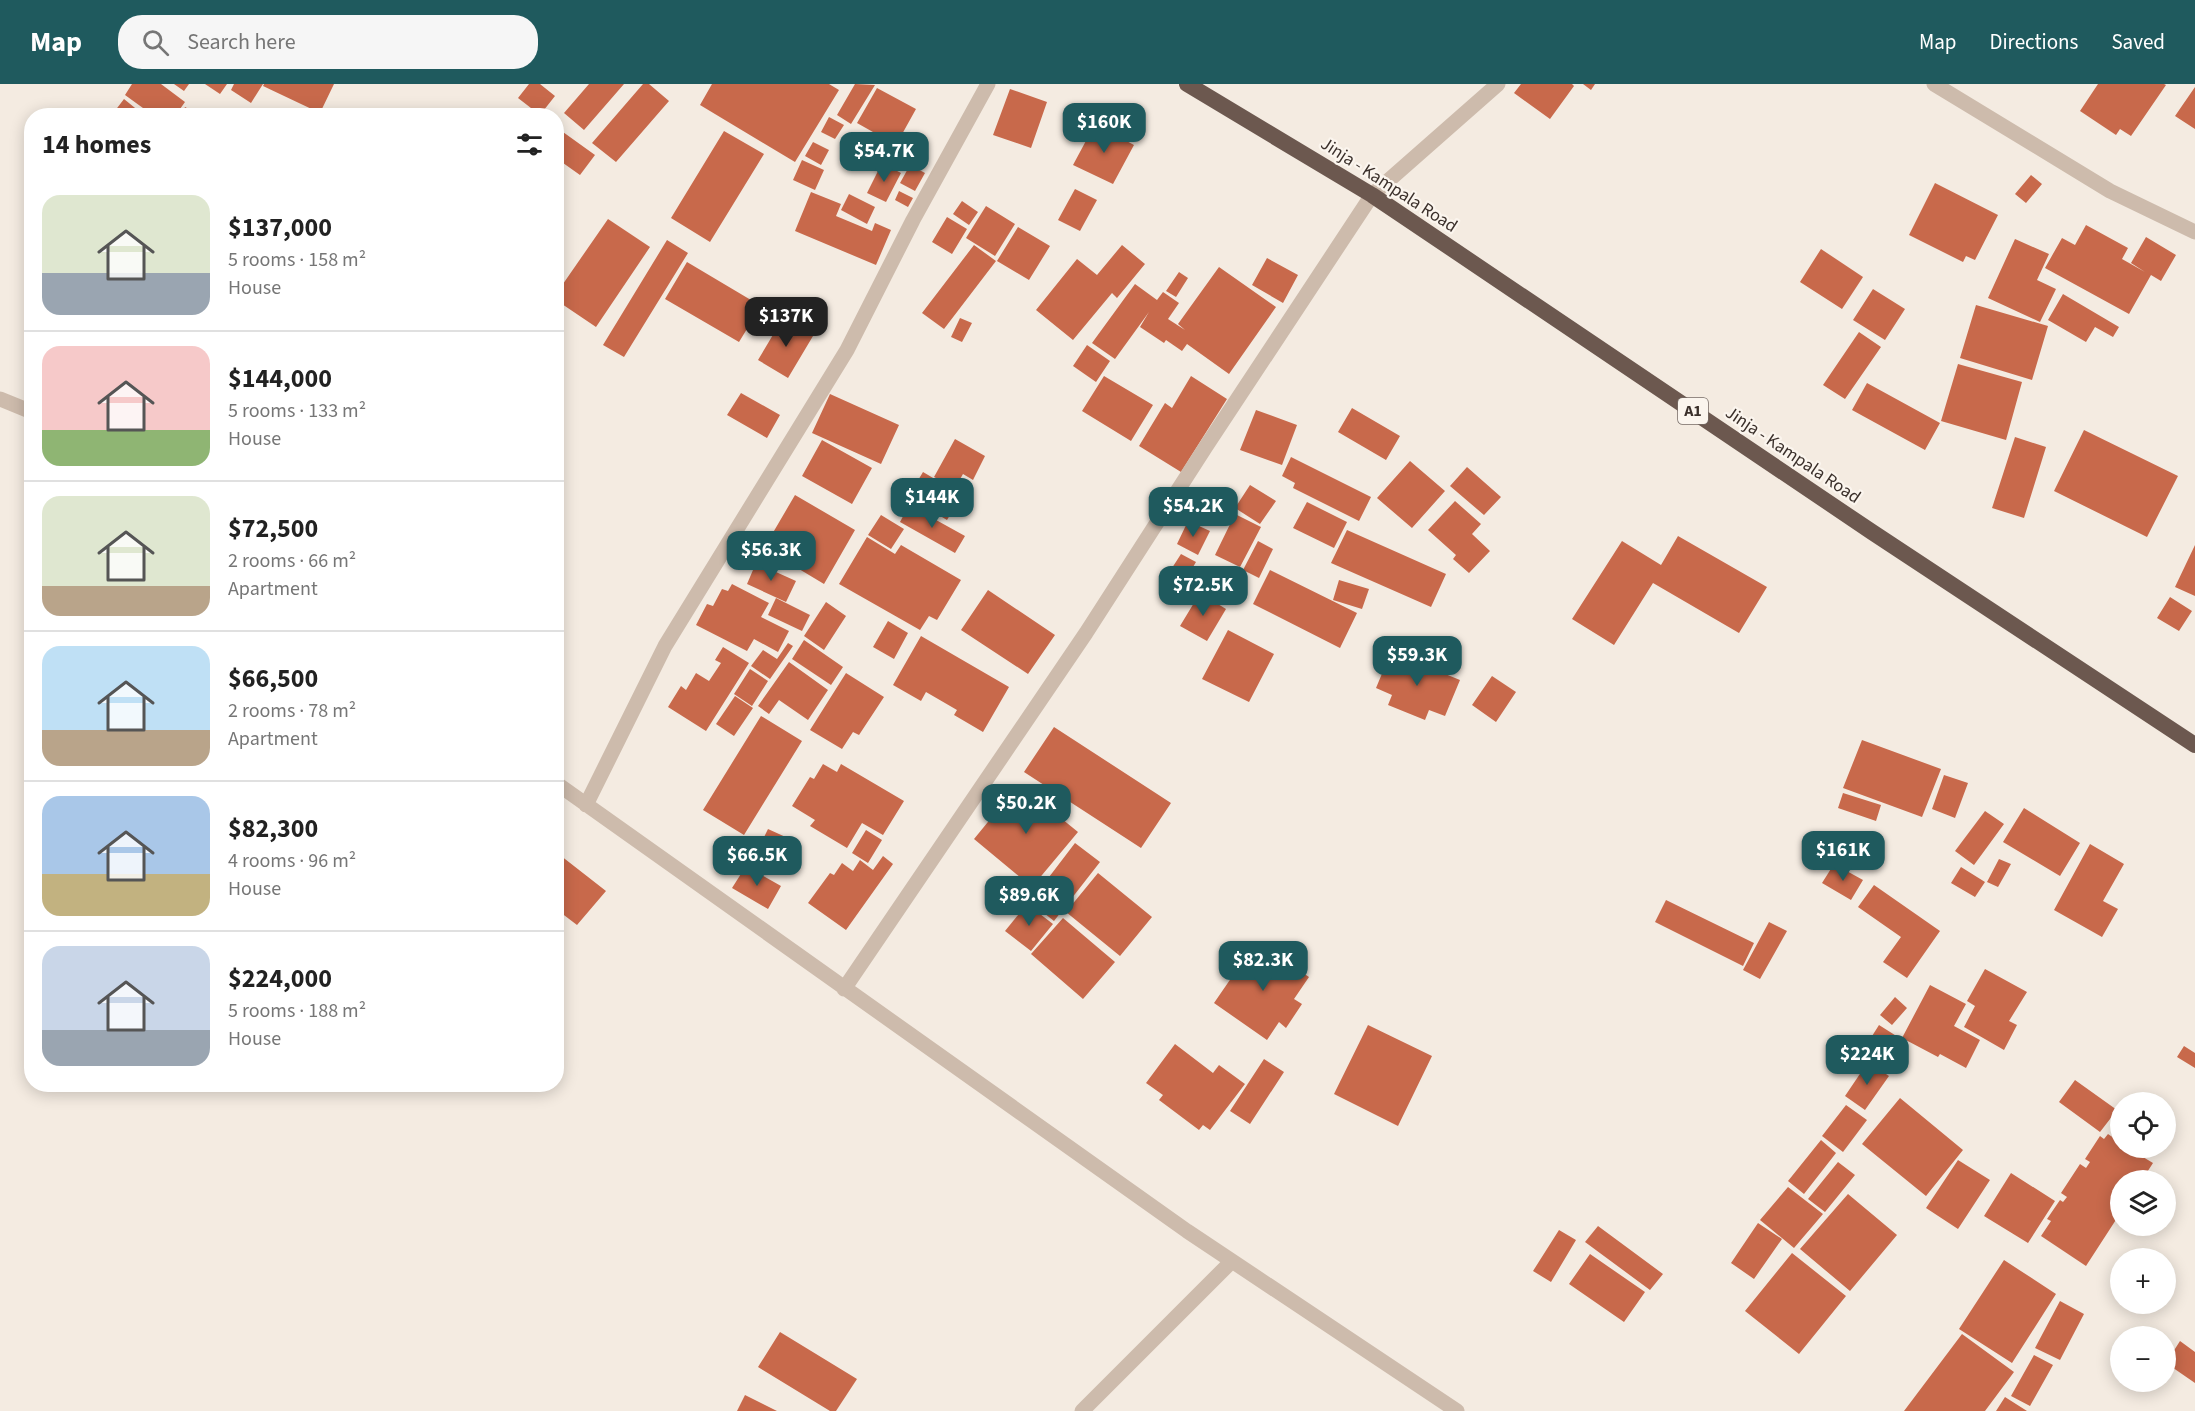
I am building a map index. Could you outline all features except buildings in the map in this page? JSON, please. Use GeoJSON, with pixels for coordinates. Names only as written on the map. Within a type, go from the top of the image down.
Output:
{"type":"FeatureCollection","features":[{"type":"Feature","properties":{"kind":"highway","name":"Jinja - Kampala Road"},"geometry":{"type":"LineString","coordinates":[[1187,84],[1372,195],[1862,525],[2195,745]]}},
{"type":"Feature","properties":{"kind":"street"},"geometry":{"type":"LineString","coordinates":[[586,805],[665,646],[847,350],[913,220],[988,84]]}},
{"type":"Feature","properties":{"kind":"street"},"geometry":{"type":"LineString","coordinates":[[844,989],[1086,633],[1372,195],[1498,84]]}},
{"type":"Feature","properties":{"kind":"street"},"geometry":{"type":"LineString","coordinates":[[1934,84],[2110,191],[2195,232]]}},
{"type":"Feature","properties":{"kind":"street"},"geometry":{"type":"LineString","coordinates":[[0,399],[24,409]]}},
{"type":"Feature","properties":{"kind":"street"},"geometry":{"type":"LineString","coordinates":[[564,789],[1232,1262],[1457,1411]]}},
{"type":"Feature","properties":{"kind":"street"},"geometry":{"type":"LineString","coordinates":[[1082,1411],[1232,1262]]}}]}
